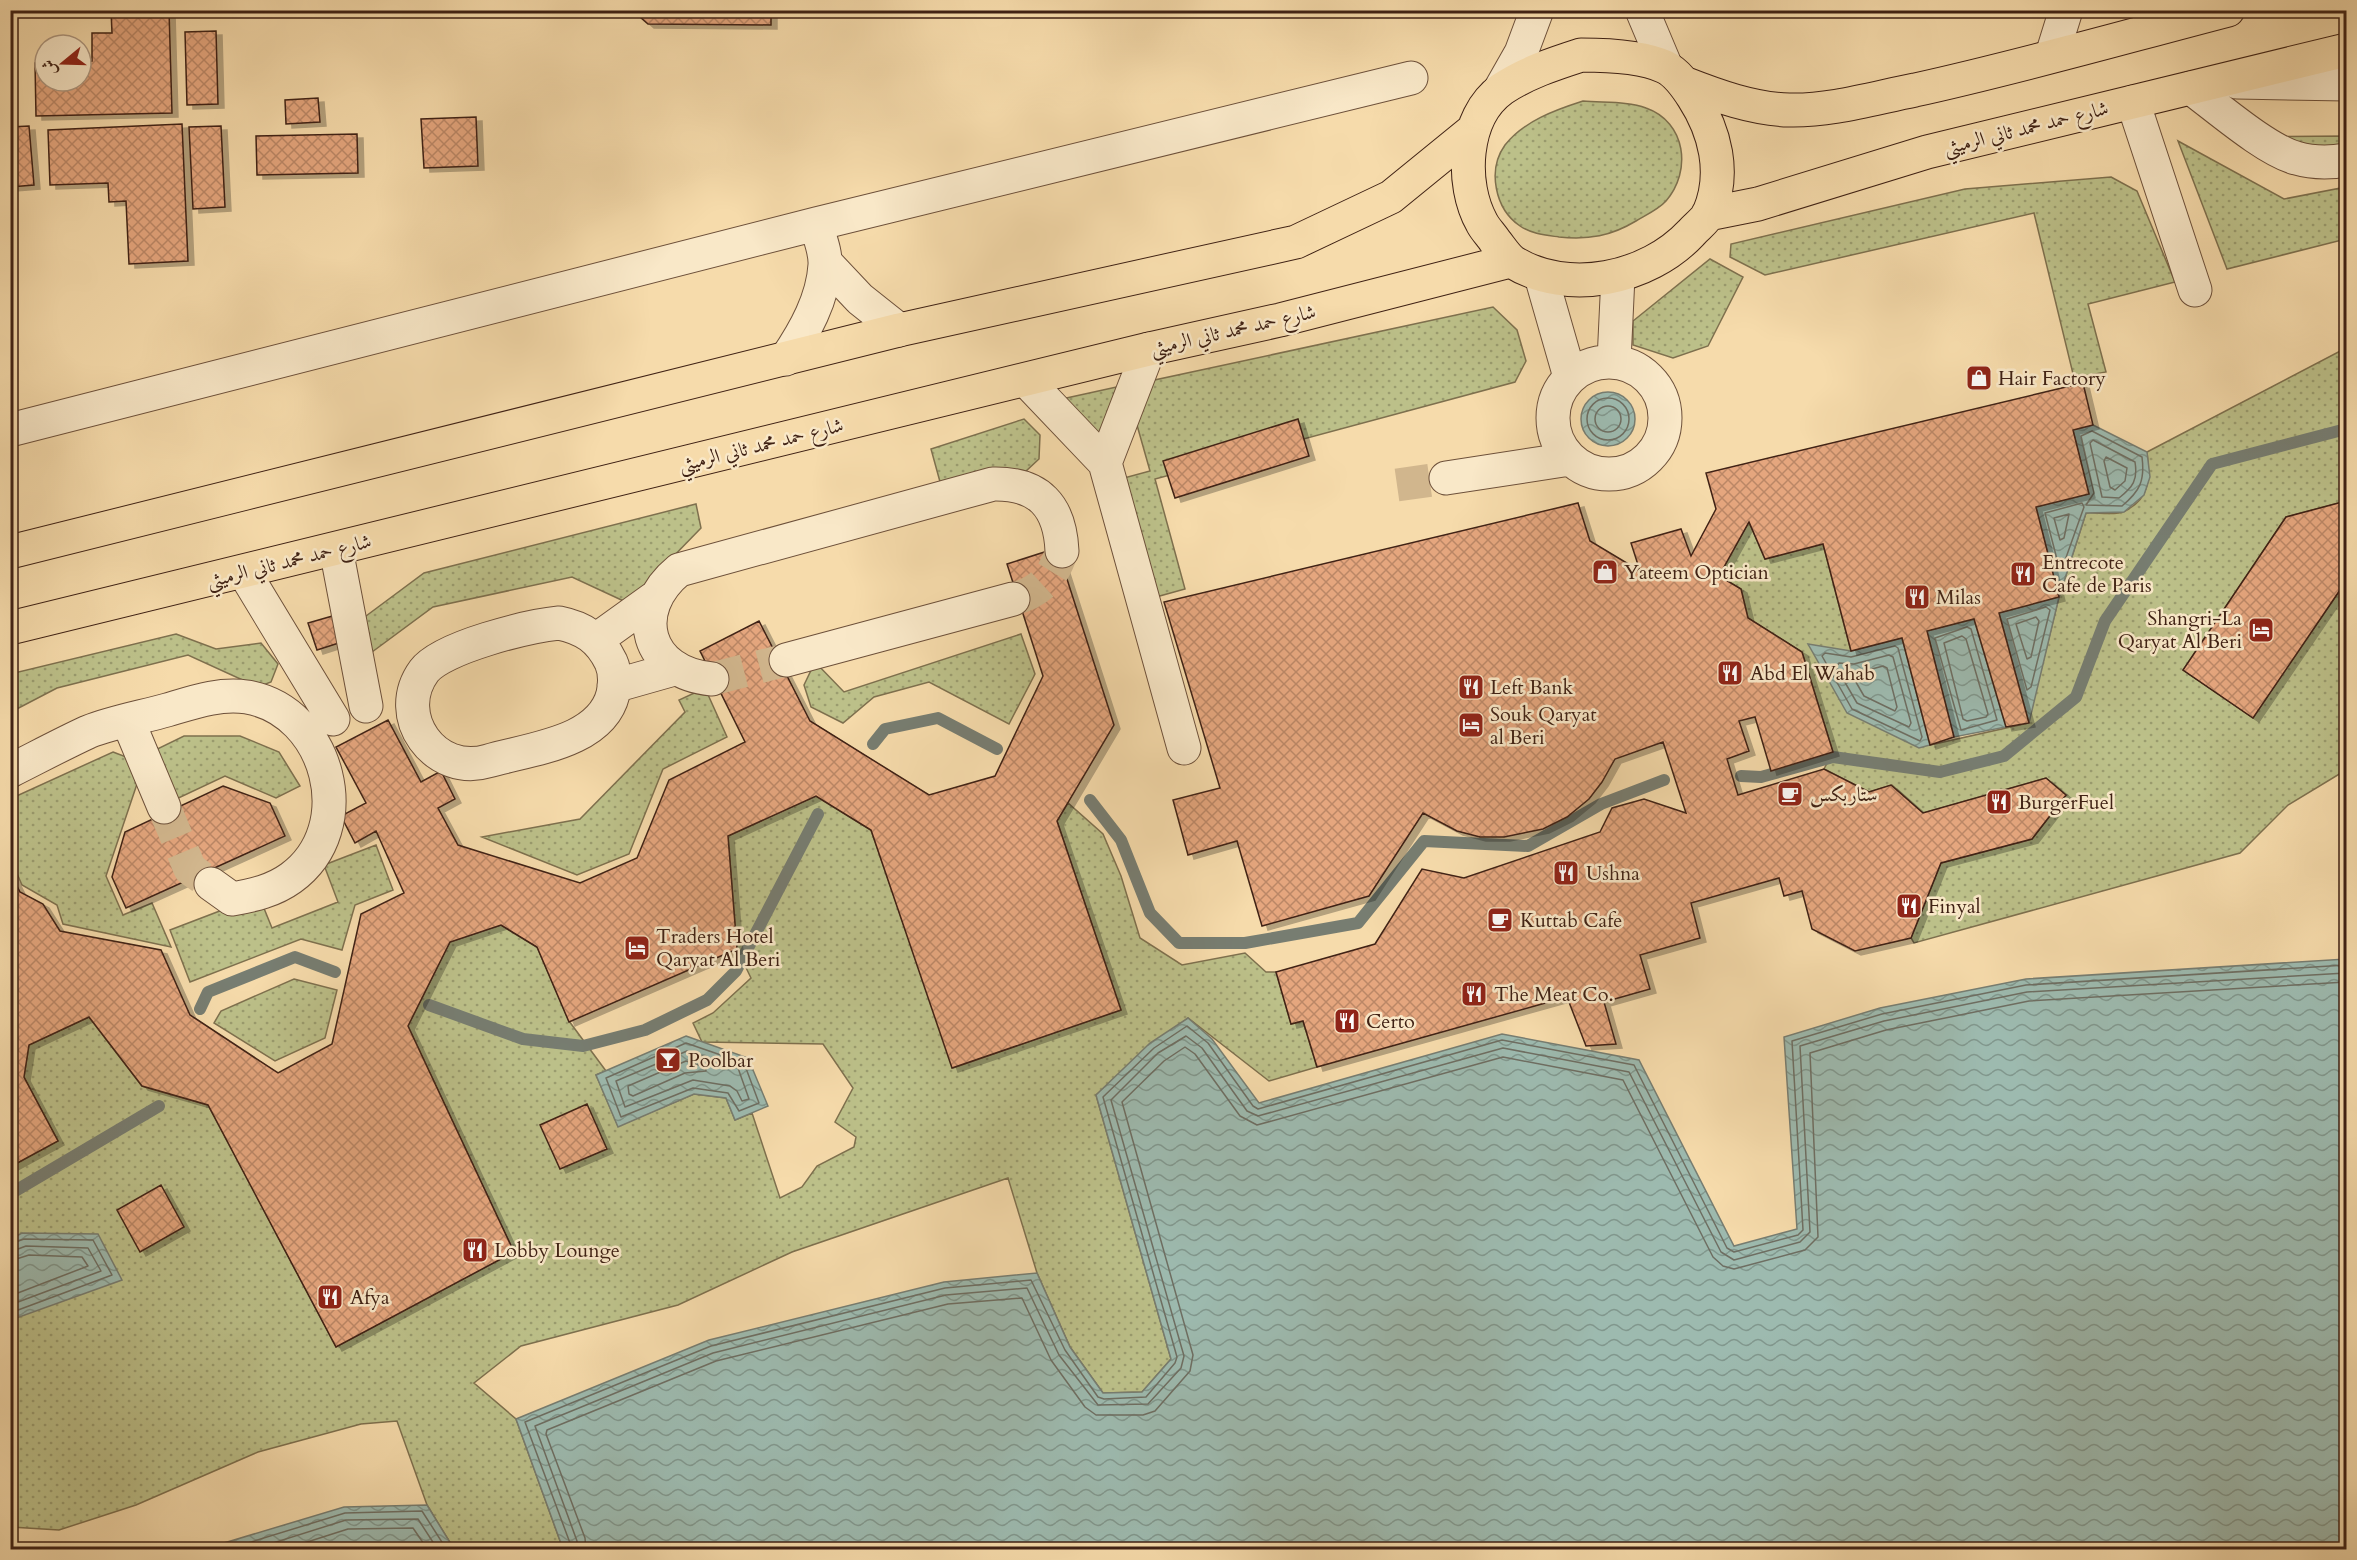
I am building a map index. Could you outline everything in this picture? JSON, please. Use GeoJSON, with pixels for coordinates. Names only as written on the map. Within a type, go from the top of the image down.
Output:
{"type":"FeatureCollection","features":[{"type":"Feature","properties":{"kind":"main road"},"geometry":{"type":"LineString","coordinates":[[1675,75],[1706,116],[1716,148],[1717,181],[1708,214],[1682,242],[1657,261],[1618,276],[1579,280],[1541,276],[1510,261],[1482,223],[1472,197],[1469,164],[1473,131],[1486,106],[1500,90],[1541,68],[1581,55],[1613,55],[1675,75],[1718,96],[1753,105],[1789,110],[1840,105],[1948,83],[2228,10]]}},
{"type":"Feature","properties":{"kind":"main road","name":"شارع حمد محمد ثاني الرميثي"},"geometry":{"type":"LineString","coordinates":[[1708,214],[1758,204],[1927,152],[2346,50]]}},
{"type":"Feature","properties":{"kind":"main road"},"geometry":{"type":"LineString","coordinates":[[10,552],[899,330],[1296,242],[1391,197],[1473,131]]}},
{"type":"Feature","properties":{"kind":"main road","name":"شارع حمد محمد ثاني الرميثي"},"geometry":{"type":"LineString","coordinates":[[10,628],[1280,320],[1510,261]]}},
{"type":"Feature","properties":{"kind":"street"},"geometry":{"type":"LineString","coordinates":[[1500,90],[1521,53],[1537,10]]}},
{"type":"Feature","properties":{"kind":"street"},"geometry":{"type":"LineString","coordinates":[[1642,10],[1675,75]]}},
{"type":"Feature","properties":{"kind":"street"},"geometry":{"type":"LineString","coordinates":[[2052,55],[2066,10]]}},
{"type":"Feature","properties":{"kind":"street"},"geometry":{"type":"LineString","coordinates":[[10,430],[816,224],[1411,78]]}},
{"type":"Feature","properties":{"kind":"street"},"geometry":{"type":"LineString","coordinates":[[2204,84],[2346,84]]}},
{"type":"Feature","properties":{"kind":"street"},"geometry":{"type":"LineString","coordinates":[[2204,84],[2266,143],[2293,158],[2324,163],[2346,160]]}},
{"type":"Feature","properties":{"kind":"street"},"geometry":{"type":"LineString","coordinates":[[2133,102],[2195,290]]}},
{"type":"Feature","properties":{"kind":"street"},"geometry":{"type":"LineString","coordinates":[[786,359],[813,314],[826,263],[816,224]]}},
{"type":"Feature","properties":{"kind":"street"},"geometry":{"type":"LineString","coordinates":[[826,263],[860,299],[899,330]]}},
{"type":"Feature","properties":{"kind":"street"},"geometry":{"type":"LineString","coordinates":[[1541,276],[1570,377]]}},
{"type":"Feature","properties":{"kind":"street"},"geometry":{"type":"LineString","coordinates":[[1614,362],[1618,276]]}},
{"type":"Feature","properties":{"kind":"street"},"geometry":{"type":"LineString","coordinates":[[1105,463],[1149,350]]}},
{"type":"Feature","properties":{"kind":"street"},"geometry":{"type":"LineString","coordinates":[[1614,362],[1639,371],[1659,391],[1664,419],[1658,447],[1646,461],[1630,471],[1611,475],[1592,472],[1570,459],[1555,434],[1552,416],[1556,398],[1570,377],[1578,370],[1595,363],[1614,362]]}},
{"type":"Feature","properties":{"kind":"street"},"geometry":{"type":"LineString","coordinates":[[1026,380],[1105,463],[1184,748]]}},
{"type":"Feature","properties":{"kind":"street"},"geometry":{"type":"LineString","coordinates":[[1446,478],[1570,459]]}},
{"type":"Feature","properties":{"kind":"street"},"geometry":{"type":"LineString","coordinates":[[712,680],[692,678],[674,669],[660,655],[651,638],[649,618],[653,599],[664,582],[679,570],[993,484],[1011,484],[1028,489],[1043,498],[1054,512],[1061,531],[1062,551]]}},
{"type":"Feature","properties":{"kind":"street"},"geometry":{"type":"LineString","coordinates":[[336,549],[366,706]]}},
{"type":"Feature","properties":{"kind":"street"},"geometry":{"type":"LineString","coordinates":[[211,884],[232,899],[264,893],[293,877],[314,852],[327,822],[330,790],[322,758],[319,724],[244,572]]}},
{"type":"Feature","properties":{"kind":"street"},"geometry":{"type":"LineString","coordinates":[[596,640],[653,599]]}},
{"type":"Feature","properties":{"kind":"street"},"geometry":{"type":"LineString","coordinates":[[786,660],[1013,599]]}},
{"type":"Feature","properties":{"kind":"street"},"geometry":{"type":"LineString","coordinates":[[560,623],[577,627],[596,640],[605,649],[613,666],[614,686],[610,705],[599,722],[583,734],[478,764],[459,764],[440,756],[425,743],[416,726],[412,707],[415,687],[425,670],[439,657],[455,650],[542,625],[560,623]]}},
{"type":"Feature","properties":{"kind":"street"},"geometry":{"type":"LineString","coordinates":[[614,686],[674,669]]}},
{"type":"Feature","properties":{"kind":"street"},"geometry":{"type":"LineString","coordinates":[[10,771],[90,732],[216,696],[248,698],[319,724],[415,687]]}},
{"type":"Feature","properties":{"kind":"street"},"geometry":{"type":"LineString","coordinates":[[128,721],[164,807]]}},
{"type":"Feature","properties":{"kind":"green space"},"geometry":{"type":"Polygon","coordinates":[[[1583,101],[1639,106],[1659,115],[1670,124],[1681,148],[1682,162],[1674,189],[1666,201],[1656,209],[1627,226],[1609,233],[1570,238],[1529,231],[1511,219],[1500,199],[1495,177],[1499,155],[1505,145],[1521,129],[1551,113],[1583,101]]]}},
{"type":"Feature","properties":{"kind":"green space"},"geometry":{"type":"Polygon","coordinates":[[[2346,136],[2346,153],[2246,137],[2346,136]]]}},
{"type":"Feature","properties":{"kind":"green space"},"geometry":{"type":"Polygon","coordinates":[[[2178,141],[2284,199],[2346,187],[2346,239],[2227,269],[2178,141]]]}},
{"type":"Feature","properties":{"kind":"green space"},"geometry":{"type":"Polygon","coordinates":[[[2111,177],[2137,191],[2175,282],[2088,304],[2106,372],[2074,378],[2034,213],[1765,275],[1730,257],[1731,244],[1965,189],[2111,177]]]}},
{"type":"Feature","properties":{"kind":"green space"},"geometry":{"type":"Polygon","coordinates":[[[1710,259],[1743,277],[1708,346],[1673,358],[1633,345],[1633,321],[1710,259]]]}},
{"type":"Feature","properties":{"kind":"green space"},"geometry":{"type":"Polygon","coordinates":[[[1493,307],[1517,330],[1526,361],[1515,382],[1155,479],[1185,589],[1156,597],[1124,478],[1150,471],[1135,418],[1150,381],[1493,307]]]}},
{"type":"Feature","properties":{"kind":"green space"},"geometry":{"type":"Polygon","coordinates":[[[2346,348],[2346,501],[2286,517],[2183,670],[2253,718],[2340,590],[2346,588],[2346,770],[2288,805],[2240,853],[1914,943],[1911,938],[1941,863],[2032,839],[2066,795],[2046,778],[1923,813],[1892,785],[1869,792],[1824,769],[1833,752],[1802,652],[1748,618],[1741,589],[1719,576],[1749,522],[1765,559],[1823,544],[1851,651],[1902,638],[1930,745],[2028,723],[2059,597],[2086,513],[2117,513],[2134,506],[2147,486],[2147,452],[2346,348]]]}},
{"type":"Feature","properties":{"kind":"green space"},"geometry":{"type":"Polygon","coordinates":[[[1121,386],[1101,440],[1062,399],[1121,386]]]}},
{"type":"Feature","properties":{"kind":"green space"},"geometry":{"type":"Polygon","coordinates":[[[1024,419],[1040,435],[1039,459],[1026,471],[942,489],[931,449],[1024,419]]]}},
{"type":"Feature","properties":{"kind":"green space"},"geometry":{"type":"Polygon","coordinates":[[[696,504],[701,528],[628,603],[572,577],[433,607],[368,655],[362,619],[424,573],[696,504]]]}},
{"type":"Feature","properties":{"kind":"green space"},"geometry":{"type":"Polygon","coordinates":[[[176,634],[216,649],[261,643],[278,664],[271,682],[258,687],[188,655],[57,688],[11,712],[10,674],[176,634]]]}},
{"type":"Feature","properties":{"kind":"green space"},"geometry":{"type":"Polygon","coordinates":[[[1021,634],[1035,674],[1009,724],[929,682],[874,697],[843,723],[811,707],[804,685],[815,662],[844,692],[1021,634]]]}},
{"type":"Feature","properties":{"kind":"green space"},"geometry":{"type":"Polygon","coordinates":[[[705,688],[727,737],[663,769],[629,854],[577,875],[482,837],[580,819],[685,712],[679,700],[705,688]]]}},
{"type":"Feature","properties":{"kind":"green space"},"geometry":{"type":"Polygon","coordinates":[[[184,736],[240,736],[279,752],[300,786],[276,798],[225,776],[170,802],[149,753],[184,736]]]}},
{"type":"Feature","properties":{"kind":"green space"},"geometry":{"type":"Polygon","coordinates":[[[113,752],[129,758],[139,778],[106,876],[123,915],[152,903],[171,947],[63,924],[57,905],[22,885],[11,860],[10,799],[113,752]]]}},
{"type":"Feature","properties":{"kind":"green space"},"geometry":{"type":"Polygon","coordinates":[[[816,796],[871,830],[953,1068],[1121,1010],[1057,821],[1068,803],[1103,834],[1121,876],[1140,938],[1182,965],[1245,953],[1266,972],[1276,972],[1291,1024],[1303,1021],[1317,1067],[1269,1081],[1188,1018],[1096,1095],[1171,1359],[1142,1392],[1103,1393],[1070,1347],[1037,1273],[1008,1178],[792,1252],[678,1305],[521,1346],[474,1383],[516,1419],[563,1549],[454,1549],[427,1505],[397,1421],[361,1424],[258,1452],[136,1505],[59,1530],[11,1527],[10,1167],[58,1141],[24,1077],[29,1045],[89,1017],[142,1086],[208,1105],[336,1347],[514,1252],[408,1026],[450,942],[501,925],[537,947],[569,1021],[606,1071],[596,1075],[618,1126],[694,1094],[726,1098],[735,1120],[752,1113],[780,1198],[802,1187],[817,1166],[854,1147],[856,1137],[835,1122],[853,1088],[823,1044],[702,1042],[693,1023],[713,1013],[751,978],[737,949],[728,836],[816,796]]]}},
{"type":"Feature","properties":{"kind":"green space"},"geometry":{"type":"Polygon","coordinates":[[[376,845],[393,890],[355,905],[342,950],[301,939],[190,982],[170,930],[259,896],[272,928],[338,902],[324,865],[376,845]]]}},
{"type":"Feature","properties":{"kind":"green space"},"geometry":{"type":"Polygon","coordinates":[[[294,979],[337,990],[325,1038],[275,1061],[214,1023],[221,1011],[294,979]]]}},
{"type":"Feature","properties":{"kind":"water"},"geometry":{"type":"Polygon","coordinates":[[[1608,392],[1618,394],[1627,400],[1633,409],[1635,419],[1633,429],[1627,438],[1618,444],[1608,446],[1598,444],[1589,438],[1583,429],[1581,419],[1583,409],[1589,400],[1598,394],[1608,392]]]}},
{"type":"Feature","properties":{"kind":"water"},"geometry":{"type":"Polygon","coordinates":[[[2093,425],[2147,452],[2150,477],[2144,495],[2124,512],[2086,513],[2059,597],[2036,507],[2089,494],[2073,430],[2093,425]]]}},
{"type":"Feature","properties":{"kind":"water"},"geometry":{"type":"Polygon","coordinates":[[[2059,597],[2029,723],[1999,613],[2059,597]]]}},
{"type":"Feature","properties":{"kind":"water"},"geometry":{"type":"Polygon","coordinates":[[[1974,619],[2006,727],[1954,737],[1927,631],[1974,619]]]}},
{"type":"Feature","properties":{"kind":"water"},"geometry":{"type":"Polygon","coordinates":[[[1902,638],[1930,745],[1919,748],[1847,713],[1808,644],[1851,651],[1902,638]]]}},
{"type":"Feature","properties":{"kind":"water"},"geometry":{"type":"Polygon","coordinates":[[[2346,959],[2346,1549],[563,1549],[516,1419],[709,1340],[944,1282],[1037,1273],[1070,1347],[1103,1393],[1142,1392],[1171,1359],[1096,1095],[1150,1043],[1188,1018],[1212,1039],[1259,1103],[1502,1034],[1639,1060],[1734,1246],[1797,1229],[1784,1037],[1880,1008],[2026,979],[2346,959]]]}},
{"type":"Feature","properties":{"kind":"water"},"geometry":{"type":"Polygon","coordinates":[[[686,1036],[748,1058],[768,1106],[735,1120],[726,1098],[694,1094],[618,1127],[596,1075],[686,1036]]]}},
{"type":"Feature","properties":{"kind":"water"},"geometry":{"type":"Polygon","coordinates":[[[22,1233],[98,1234],[122,1280],[11,1320],[11,1239],[22,1233]]]}},
{"type":"Feature","properties":{"kind":"water"},"geometry":{"type":"Polygon","coordinates":[[[427,1505],[454,1549],[204,1549],[344,1507],[427,1505]]]}},
{"type":"Feature","properties":{"kind":"building"},"geometry":{"type":"Polygon","coordinates":[[[111,10],[169,10],[172,113],[36,116],[36,93],[93,93],[93,33],[112,33],[111,10]]]}},
{"type":"Feature","properties":{"kind":"building"},"geometry":{"type":"Polygon","coordinates":[[[632,10],[771,10],[771,25],[648,24],[632,10]]]}},
{"type":"Feature","properties":{"kind":"building"},"geometry":{"type":"Polygon","coordinates":[[[216,31],[218,104],[187,105],[185,32],[216,31]]]}},
{"type":"Feature","properties":{"kind":"building"},"geometry":{"type":"Polygon","coordinates":[[[318,98],[320,122],[286,124],[285,100],[318,98]]]}},
{"type":"Feature","properties":{"kind":"building"},"geometry":{"type":"Polygon","coordinates":[[[476,117],[478,166],[424,168],[421,119],[476,117]]]}},
{"type":"Feature","properties":{"kind":"building"},"geometry":{"type":"Polygon","coordinates":[[[182,124],[188,261],[129,264],[126,201],[109,202],[108,183],[50,185],[48,130],[182,124]]]}},
{"type":"Feature","properties":{"kind":"building"},"geometry":{"type":"Polygon","coordinates":[[[29,126],[34,185],[10,187],[10,127],[29,126]]]}},
{"type":"Feature","properties":{"kind":"building"},"geometry":{"type":"Polygon","coordinates":[[[221,126],[225,207],[193,209],[189,127],[221,126]]]}},
{"type":"Feature","properties":{"kind":"building"},"geometry":{"type":"Polygon","coordinates":[[[357,134],[358,173],[257,175],[256,136],[357,134]]]}},
{"type":"Feature","properties":{"kind":"building","name":"Souk Qaryat al Beri"},"geometry":{"type":"Polygon","coordinates":[[[2083,383],[2093,425],[2073,430],[2089,494],[2036,507],[2059,597],[1999,613],[2029,723],[2006,727],[1974,619],[1927,631],[1954,737],[1930,745],[1902,638],[1851,651],[1823,544],[1765,559],[1749,522],[1719,576],[1741,589],[1748,618],[1802,652],[1833,752],[1771,771],[1755,717],[1739,721],[1749,751],[1727,759],[1738,795],[1824,769],[1869,792],[1891,785],[1923,813],[2046,778],[2066,795],[2032,839],[1941,863],[1911,938],[1855,951],[1812,929],[1802,891],[1784,896],[1779,878],[1691,903],[1700,938],[1640,955],[1650,989],[1604,1002],[1616,1044],[1586,1046],[1567,997],[1317,1067],[1303,1021],[1291,1024],[1276,972],[1375,944],[1422,869],[1464,878],[1600,832],[1612,808],[1644,799],[1686,813],[1663,742],[1615,759],[1589,799],[1567,817],[1543,829],[1504,837],[1480,837],[1457,831],[1423,813],[1369,896],[1262,926],[1237,841],[1188,855],[1173,800],[1220,788],[1164,602],[1578,503],[1590,541],[1640,571],[1631,543],[1681,529],[1691,556],[1716,509],[1706,473],[2083,383]]]}},
{"type":"Feature","properties":{"kind":"building"},"geometry":{"type":"Polygon","coordinates":[[[1298,419],[1309,456],[1175,498],[1163,461],[1298,419]]]}},
{"type":"Feature","properties":{"kind":"building","name":"Shangri-La Qaryat Al Beri"},"geometry":{"type":"Polygon","coordinates":[[[2346,501],[2346,588],[2340,590],[2253,718],[2183,670],[2286,517],[2346,501]]]}},
{"type":"Feature","properties":{"kind":"building","name":"Traders Hotel Qaryat Al Beri"},"geometry":{"type":"Polygon","coordinates":[[[1057,548],[1114,725],[1057,821],[1121,1010],[952,1068],[871,830],[816,796],[728,836],[737,949],[569,1022],[537,947],[501,925],[450,942],[408,1026],[514,1252],[336,1347],[208,1105],[142,1086],[89,1017],[29,1045],[24,1077],[58,1141],[10,1167],[10,872],[20,892],[43,904],[60,931],[161,950],[190,1015],[278,1073],[332,1044],[361,914],[404,893],[376,831],[355,843],[341,816],[366,803],[336,747],[388,720],[421,782],[441,771],[455,799],[438,808],[458,845],[580,883],[637,858],[669,780],[745,742],[700,651],[759,621],[810,721],[929,795],[995,776],[1043,676],[1007,564],[1057,548]]]}},
{"type":"Feature","properties":{"kind":"building"},"geometry":{"type":"Polygon","coordinates":[[[336,615],[345,641],[317,650],[308,623],[336,615]]]}},
{"type":"Feature","properties":{"kind":"building"},"geometry":{"type":"Polygon","coordinates":[[[223,786],[270,803],[285,836],[126,908],[112,877],[125,832],[223,786]]]}},
{"type":"Feature","properties":{"kind":"building"},"geometry":{"type":"Polygon","coordinates":[[[587,1104],[607,1149],[560,1169],[540,1125],[587,1104]]]}},
{"type":"Feature","properties":{"kind":"building"},"geometry":{"type":"Polygon","coordinates":[[[161,1185],[184,1227],[140,1252],[117,1210],[161,1185]]]}},
{"type":"Feature","properties":{"kind":"waterway"},"geometry":{"type":"LineString","coordinates":[[1741,776],[1761,777],[1833,757],[1940,772],[2004,756],[2076,697],[2105,621],[2212,464],[2346,429]]}},
{"type":"Feature","properties":{"kind":"waterway"},"geometry":{"type":"LineString","coordinates":[[873,744],[885,729],[938,718],[997,749]]}},
{"type":"Feature","properties":{"kind":"waterway"},"geometry":{"type":"LineString","coordinates":[[1090,800],[1121,840],[1150,913],[1179,943],[1245,943],[1358,923],[1424,841],[1528,846],[1601,804],[1664,780]]}},
{"type":"Feature","properties":{"kind":"waterway"},"geometry":{"type":"LineString","coordinates":[[429,1005],[523,1039],[583,1046],[645,1030],[707,1000],[736,971],[818,814]]}},
{"type":"Feature","properties":{"kind":"waterway"},"geometry":{"type":"LineString","coordinates":[[200,1009],[208,992],[295,957],[335,972]]}},
{"type":"Feature","properties":{"kind":"waterway"},"geometry":{"type":"LineString","coordinates":[[10,1194],[159,1106]]}},
{"type":"Feature","properties":{"kind":"tunnel"},"geometry":{"type":"LineString","coordinates":[[1397,485],[1446,478]]}},
{"type":"Feature","properties":{"kind":"tunnel"},"geometry":{"type":"LineString","coordinates":[[1013,599],[1031,592],[1045,582],[1062,551]]}},
{"type":"Feature","properties":{"kind":"tunnel"},"geometry":{"type":"LineString","coordinates":[[712,679],[786,660]]}},
{"type":"Feature","properties":{"kind":"tunnel"},"geometry":{"type":"LineString","coordinates":[[164,807],[190,869],[211,884]]}},
{"type":"Feature","properties":{"kind":"place","name":"Hair Factory"},"geometry":{"type":"Point","coordinates":[1979,378]}},
{"type":"Feature","properties":{"kind":"place","name":"Yateem Optician"},"geometry":{"type":"Point","coordinates":[1605,572]}},
{"type":"Feature","properties":{"kind":"place","name":"Entrecote Cafe de Paris"},"geometry":{"type":"Point","coordinates":[2023,574]}},
{"type":"Feature","properties":{"kind":"place","name":"Milas"},"geometry":{"type":"Point","coordinates":[1917,597]}},
{"type":"Feature","properties":{"kind":"place","name":"Shangri-La Qaryat Al Beri"},"geometry":{"type":"Point","coordinates":[2261,630]}},
{"type":"Feature","properties":{"kind":"place","name":"Abd El Wahab"},"geometry":{"type":"Point","coordinates":[1730,673]}},
{"type":"Feature","properties":{"kind":"place","name":"Left Bank"},"geometry":{"type":"Point","coordinates":[1471,687]}},
{"type":"Feature","properties":{"kind":"place","name":"Souk Qaryat al Beri"},"geometry":{"type":"Point","coordinates":[1471,725]}},
{"type":"Feature","properties":{"kind":"place","name":"ستاربكس"},"geometry":{"type":"Point","coordinates":[1790,794]}},
{"type":"Feature","properties":{"kind":"place","name":"BurgerFuel"},"geometry":{"type":"Point","coordinates":[1999,802]}},
{"type":"Feature","properties":{"kind":"place","name":"Ushna"},"geometry":{"type":"Point","coordinates":[1566,873]}},
{"type":"Feature","properties":{"kind":"place","name":"Finyal"},"geometry":{"type":"Point","coordinates":[1909,906]}},
{"type":"Feature","properties":{"kind":"place","name":"Kuttab Cafe"},"geometry":{"type":"Point","coordinates":[1500,920]}},
{"type":"Feature","properties":{"kind":"place","name":"Traders Hotel Qaryat Al Beri"},"geometry":{"type":"Point","coordinates":[637,948]}},
{"type":"Feature","properties":{"kind":"place","name":"The Meat Co."},"geometry":{"type":"Point","coordinates":[1474,994]}},
{"type":"Feature","properties":{"kind":"place","name":"Certo"},"geometry":{"type":"Point","coordinates":[1347,1021]}},
{"type":"Feature","properties":{"kind":"place","name":"Poolbar"},"geometry":{"type":"Point","coordinates":[668,1060]}},
{"type":"Feature","properties":{"kind":"place","name":"Lobby Lounge"},"geometry":{"type":"Point","coordinates":[475,1250]}},
{"type":"Feature","properties":{"kind":"place","name":"Afya"},"geometry":{"type":"Point","coordinates":[330,1297]}}]}
